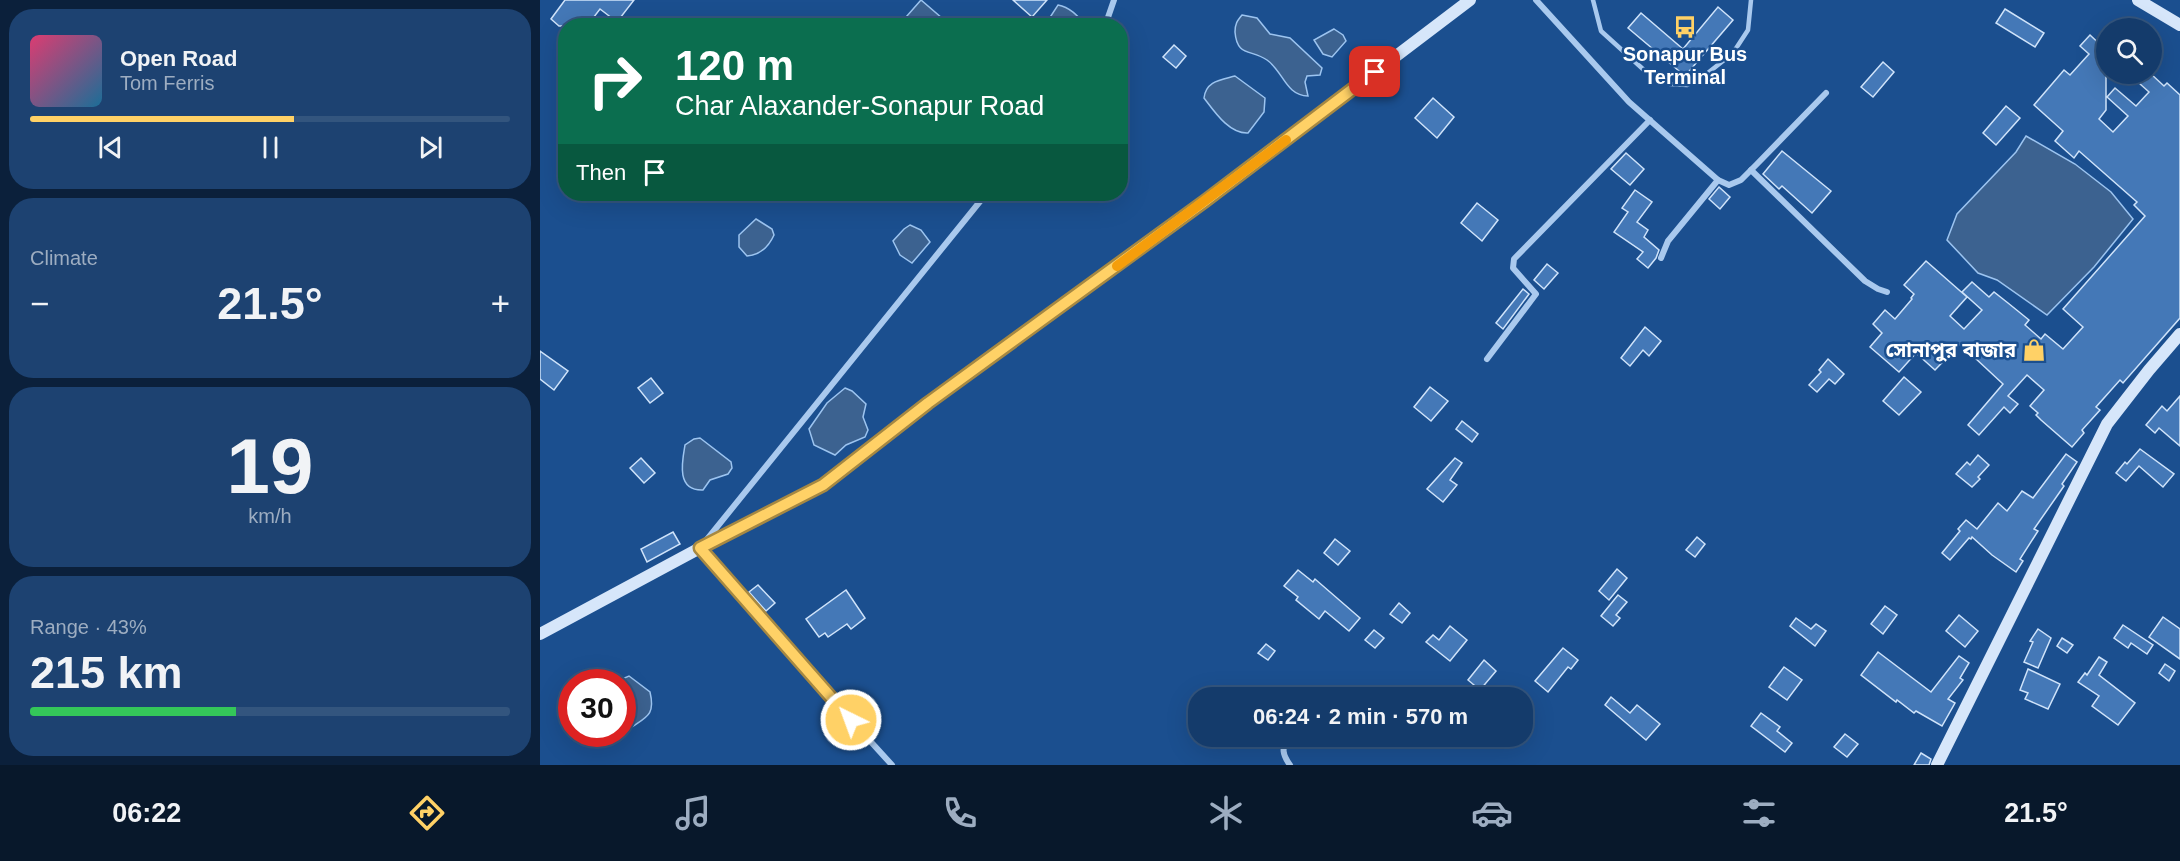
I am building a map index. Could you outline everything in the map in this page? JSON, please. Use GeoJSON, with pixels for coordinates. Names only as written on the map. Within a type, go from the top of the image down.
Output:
{"type":"FeatureCollection","features":[{"type":"Feature","properties":{"kind":"main road"},"geometry":{"type":"LineString","coordinates":[[540,633],[823,485],[928,403],[1205,201],[1470,0]]}},
{"type":"Feature","properties":{"kind":"main road"},"geometry":{"type":"LineString","coordinates":[[2138,0],[2180,25]]}},
{"type":"Feature","properties":{"kind":"main road"},"geometry":{"type":"LineString","coordinates":[[1938,765],[2108,424],[2180,334]]}},
{"type":"Feature","properties":{"kind":"street"},"geometry":{"type":"LineString","coordinates":[[1108,18],[1114,0]]}},
{"type":"Feature","properties":{"kind":"street"},"geometry":{"type":"LineString","coordinates":[[1536,0],[1629,102],[1718,180],[1729,185],[1741,180],[1826,93]]}},
{"type":"Feature","properties":{"kind":"street"},"geometry":{"type":"LineString","coordinates":[[1487,359],[1536,294],[1513,268],[1514,259],[1650,120]]}},
{"type":"Feature","properties":{"kind":"street"},"geometry":{"type":"LineString","coordinates":[[1751,170],[1865,281],[1887,292]]}},
{"type":"Feature","properties":{"kind":"street"},"geometry":{"type":"LineString","coordinates":[[1661,258],[1668,242],[1718,180]]}},
{"type":"Feature","properties":{"kind":"street"},"geometry":{"type":"LineString","coordinates":[[892,765],[700,548],[980,201]]}},
{"type":"Feature","properties":{"kind":"street"},"geometry":{"type":"LineString","coordinates":[[1283,747],[1283,755],[1290,765]]}},
{"type":"Feature","properties":{"kind":"lane"},"geometry":{"type":"LineString","coordinates":[[1593,0],[1601,31],[1644,70],[1670,84],[1688,85],[1704,76],[1733,53],[1748,30],[1751,0]]}},
{"type":"Feature","properties":{"kind":"water"},"geometry":{"type":"Polygon","coordinates":[[[921,0],[942,18],[905,18],[921,0]]]}},
{"type":"Feature","properties":{"kind":"water"},"geometry":{"type":"Polygon","coordinates":[[[1058,5],[1080,18],[1050,18],[1058,5]]]}},
{"type":"Feature","properties":{"kind":"water"},"geometry":{"type":"Polygon","coordinates":[[[1242,15],[1257,18],[1270,34],[1290,38],[1322,68],[1320,75],[1307,76],[1305,82],[1308,96],[1301,95],[1290,88],[1267,60],[1242,49],[1236,40],[1235,29],[1242,15]]]}},
{"type":"Feature","properties":{"kind":"water"},"geometry":{"type":"Polygon","coordinates":[[[1334,29],[1343,35],[1346,41],[1332,57],[1323,54],[1314,40],[1334,29]]]}},
{"type":"Feature","properties":{"kind":"water"},"geometry":{"type":"Polygon","coordinates":[[[1235,76],[1265,98],[1264,112],[1248,133],[1228,126],[1204,98],[1205,92],[1211,85],[1219,80],[1235,76]]]}},
{"type":"Feature","properties":{"kind":"water"},"geometry":{"type":"Polygon","coordinates":[[[2026,136],[2075,164],[2111,192],[2133,219],[2094,267],[2047,315],[1997,280],[1978,273],[1947,240],[1957,214],[2016,152],[2026,136]]]}},
{"type":"Feature","properties":{"kind":"water"},"geometry":{"type":"Polygon","coordinates":[[[756,219],[772,229],[774,235],[764,249],[747,256],[739,247],[739,235],[756,219]]]}},
{"type":"Feature","properties":{"kind":"water"},"geometry":{"type":"Polygon","coordinates":[[[910,225],[921,230],[930,242],[912,263],[900,255],[893,241],[910,225]]]}},
{"type":"Feature","properties":{"kind":"water"},"geometry":{"type":"Polygon","coordinates":[[[845,388],[852,391],[866,404],[863,417],[868,430],[865,437],[846,445],[835,455],[814,445],[809,429],[827,403],[845,388]]]}},
{"type":"Feature","properties":{"kind":"water"},"geometry":{"type":"Polygon","coordinates":[[[700,438],[731,462],[732,468],[728,474],[710,480],[703,490],[688,486],[682,467],[685,445],[700,438]]]}},
{"type":"Feature","properties":{"kind":"water"},"geometry":{"type":"Polygon","coordinates":[[[636,681],[650,692],[650,712],[636,724],[636,681]]]}},
{"type":"Feature","properties":{"kind":"building"},"geometry":{"type":"Polygon","coordinates":[[[565,0],[634,0],[620,18],[612,18],[600,9],[593,18],[558,18],[558,25],[551,19],[565,0]]]}},
{"type":"Feature","properties":{"kind":"building"},"geometry":{"type":"Polygon","coordinates":[[[1013,0],[1047,0],[1032,17],[1013,0]]]}},
{"type":"Feature","properties":{"kind":"building"},"geometry":{"type":"Polygon","coordinates":[[[1718,7],[1733,20],[1685,76],[1628,28],[1641,13],[1683,49],[1718,7]]]}},
{"type":"Feature","properties":{"kind":"building"},"geometry":{"type":"Polygon","coordinates":[[[2005,9],[2044,33],[2035,47],[1996,23],[2005,9]]]}},
{"type":"Feature","properties":{"kind":"building"},"geometry":{"type":"Polygon","coordinates":[[[2090,35],[2096,41],[2096,84],[2106,84],[2106,110],[2099,119],[2113,132],[2128,116],[2107,97],[2115,88],[2136,106],[2149,92],[2140,84],[2162,84],[2164,86],[2167,83],[2180,95],[2180,318],[2123,383],[2120,380],[2096,407],[2100,410],[2082,430],[2084,433],[2072,447],[2041,420],[2036,415],[2038,413],[2030,406],[2044,390],[2027,375],[2008,396],[2018,404],[2010,413],[2004,407],[1979,435],[1968,425],[2003,384],[1960,344],[1935,370],[1916,353],[1899,372],[1870,347],[1882,333],[1873,324],[1885,310],[1895,319],[1912,299],[1914,294],[1904,285],[1926,261],[1967,297],[1950,316],[1964,329],[1982,310],[1962,292],[1972,282],[1989,297],[1994,292],[2029,320],[2025,325],[2041,339],[2045,334],[2063,349],[2083,327],[2063,309],[2145,216],[2134,205],[2137,202],[2079,151],[2074,158],[2055,141],[2063,131],[2034,105],[2064,70],[2070,75],[2089,54],[2080,46],[2090,35]]]}},
{"type":"Feature","properties":{"kind":"building"},"geometry":{"type":"Polygon","coordinates":[[[1174,45],[1186,56],[1176,68],[1163,57],[1174,45]]]}},
{"type":"Feature","properties":{"kind":"building"},"geometry":{"type":"Polygon","coordinates":[[[1883,62],[1894,72],[1873,97],[1861,87],[1883,62]]]}},
{"type":"Feature","properties":{"kind":"building"},"geometry":{"type":"Polygon","coordinates":[[[1433,98],[1454,117],[1437,138],[1415,118],[1433,98]]]}},
{"type":"Feature","properties":{"kind":"building"},"geometry":{"type":"Polygon","coordinates":[[[2006,106],[2020,118],[1996,145],[1983,133],[2006,106]]]}},
{"type":"Feature","properties":{"kind":"building"},"geometry":{"type":"Polygon","coordinates":[[[1782,151],[1831,191],[1812,213],[1782,186],[1779,189],[1763,174],[1782,151]]]}},
{"type":"Feature","properties":{"kind":"building"},"geometry":{"type":"Polygon","coordinates":[[[1626,153],[1644,169],[1630,185],[1611,169],[1626,153]]]}},
{"type":"Feature","properties":{"kind":"building"},"geometry":{"type":"Polygon","coordinates":[[[1719,187],[1730,197],[1720,209],[1709,199],[1719,187]]]}},
{"type":"Feature","properties":{"kind":"building"},"geometry":{"type":"Polygon","coordinates":[[[1635,190],[1652,202],[1637,222],[1648,230],[1644,237],[1659,250],[1648,268],[1637,259],[1643,252],[1614,232],[1628,212],[1622,208],[1635,190]]]}},
{"type":"Feature","properties":{"kind":"building"},"geometry":{"type":"Polygon","coordinates":[[[1477,203],[1498,220],[1482,241],[1461,223],[1477,203]]]}},
{"type":"Feature","properties":{"kind":"building"},"geometry":{"type":"Polygon","coordinates":[[[1547,264],[1558,273],[1544,289],[1534,280],[1547,264]]]}},
{"type":"Feature","properties":{"kind":"building"},"geometry":{"type":"Polygon","coordinates":[[[1523,289],[1529,294],[1503,329],[1496,323],[1523,289]]]}},
{"type":"Feature","properties":{"kind":"building"},"geometry":{"type":"Polygon","coordinates":[[[1645,327],[1661,341],[1649,356],[1643,350],[1630,366],[1621,358],[1645,327]]]}},
{"type":"Feature","properties":{"kind":"building"},"geometry":{"type":"Polygon","coordinates":[[[540,351],[568,371],[554,390],[540,379],[540,351]]]}},
{"type":"Feature","properties":{"kind":"building"},"geometry":{"type":"Polygon","coordinates":[[[1828,359],[1844,374],[1835,384],[1829,379],[1817,392],[1809,385],[1821,372],[1819,370],[1828,359]]]}},
{"type":"Feature","properties":{"kind":"building"},"geometry":{"type":"Polygon","coordinates":[[[1904,377],[1921,392],[1899,415],[1883,401],[1904,377]]]}},
{"type":"Feature","properties":{"kind":"building"},"geometry":{"type":"Polygon","coordinates":[[[651,378],[663,393],[650,403],[638,388],[651,378]]]}},
{"type":"Feature","properties":{"kind":"building"},"geometry":{"type":"Polygon","coordinates":[[[1430,387],[1448,401],[1431,421],[1414,407],[1430,387]]]}},
{"type":"Feature","properties":{"kind":"building"},"geometry":{"type":"Polygon","coordinates":[[[2180,396],[2180,446],[2159,428],[2155,433],[2146,425],[2162,406],[2167,411],[2180,396]]]}},
{"type":"Feature","properties":{"kind":"building"},"geometry":{"type":"Polygon","coordinates":[[[1462,421],[1478,434],[1472,442],[1456,429],[1462,421]]]}},
{"type":"Feature","properties":{"kind":"building"},"geometry":{"type":"Polygon","coordinates":[[[2140,449],[2174,474],[2163,487],[2139,466],[2126,481],[2116,473],[2140,449]]]}},
{"type":"Feature","properties":{"kind":"building"},"geometry":{"type":"Polygon","coordinates":[[[2066,454],[2077,462],[2062,484],[2064,486],[2034,529],[2038,531],[2020,559],[2023,561],[2016,572],[1972,537],[1950,560],[1942,553],[1966,520],[1977,529],[1998,503],[2007,511],[2022,491],[2033,498],[2066,454]]]}},
{"type":"Feature","properties":{"kind":"building"},"geometry":{"type":"Polygon","coordinates":[[[1978,455],[1989,465],[1972,487],[1956,474],[1967,462],[1970,465],[1978,455]]]}},
{"type":"Feature","properties":{"kind":"building"},"geometry":{"type":"Polygon","coordinates":[[[641,458],[655,473],[644,483],[630,468],[641,458]]]}},
{"type":"Feature","properties":{"kind":"building"},"geometry":{"type":"Polygon","coordinates":[[[1455,458],[1462,463],[1450,480],[1457,485],[1443,502],[1427,489],[1455,458]]]}},
{"type":"Feature","properties":{"kind":"building"},"geometry":{"type":"Polygon","coordinates":[[[673,532],[680,544],[647,562],[641,549],[673,532]]]}},
{"type":"Feature","properties":{"kind":"building"},"geometry":{"type":"Polygon","coordinates":[[[1697,537],[1705,544],[1695,557],[1686,550],[1697,537]]]}},
{"type":"Feature","properties":{"kind":"building"},"geometry":{"type":"Polygon","coordinates":[[[1335,539],[1350,551],[1338,565],[1324,553],[1335,539]]]}},
{"type":"Feature","properties":{"kind":"building"},"geometry":{"type":"Polygon","coordinates":[[[1617,569],[1627,578],[1609,600],[1599,591],[1617,569]]]}},
{"type":"Feature","properties":{"kind":"building"},"geometry":{"type":"Polygon","coordinates":[[[1298,570],[1313,582],[1315,579],[1360,618],[1349,631],[1325,611],[1319,619],[1296,600],[1298,597],[1284,586],[1298,570]]]}},
{"type":"Feature","properties":{"kind":"building"},"geometry":{"type":"Polygon","coordinates":[[[758,585],[775,603],[766,611],[749,592],[758,585]]]}},
{"type":"Feature","properties":{"kind":"building"},"geometry":{"type":"Polygon","coordinates":[[[846,590],[865,618],[851,629],[847,624],[828,637],[825,633],[819,637],[806,619],[846,590]]]}},
{"type":"Feature","properties":{"kind":"building"},"geometry":{"type":"Polygon","coordinates":[[[1618,595],[1627,602],[1616,615],[1620,618],[1613,626],[1601,616],[1618,595]]]}},
{"type":"Feature","properties":{"kind":"building"},"geometry":{"type":"Polygon","coordinates":[[[1399,603],[1410,613],[1402,623],[1390,614],[1399,603]]]}},
{"type":"Feature","properties":{"kind":"building"},"geometry":{"type":"Polygon","coordinates":[[[1885,606],[1897,615],[1883,634],[1871,624],[1885,606]]]}},
{"type":"Feature","properties":{"kind":"building"},"geometry":{"type":"Polygon","coordinates":[[[1959,615],[1978,631],[1965,647],[1946,631],[1959,615]]]}},
{"type":"Feature","properties":{"kind":"building"},"geometry":{"type":"Polygon","coordinates":[[[2163,617],[2180,629],[2180,659],[2149,637],[2163,617]]]}},
{"type":"Feature","properties":{"kind":"building"},"geometry":{"type":"Polygon","coordinates":[[[1796,618],[1811,629],[1816,624],[1826,631],[1815,646],[1790,626],[1796,618]]]}},
{"type":"Feature","properties":{"kind":"building"},"geometry":{"type":"Polygon","coordinates":[[[2123,625],[2153,645],[2147,654],[2131,643],[2128,648],[2114,638],[2123,625]]]}},
{"type":"Feature","properties":{"kind":"building"},"geometry":{"type":"Polygon","coordinates":[[[1450,626],[1467,640],[1450,661],[1426,642],[1433,635],[1439,640],[1450,626]]]}},
{"type":"Feature","properties":{"kind":"building"},"geometry":{"type":"Polygon","coordinates":[[[2038,629],[2051,638],[2038,668],[2024,662],[2033,642],[2030,641],[2038,629]]]}},
{"type":"Feature","properties":{"kind":"building"},"geometry":{"type":"Polygon","coordinates":[[[1374,630],[1384,638],[1375,648],[1365,640],[1374,630]]]}},
{"type":"Feature","properties":{"kind":"building"},"geometry":{"type":"Polygon","coordinates":[[[2062,638],[2073,645],[2067,653],[2057,646],[2062,638]]]}},
{"type":"Feature","properties":{"kind":"building"},"geometry":{"type":"Polygon","coordinates":[[[1266,644],[1275,651],[1268,660],[1258,653],[1266,644]]]}},
{"type":"Feature","properties":{"kind":"building"},"geometry":{"type":"Polygon","coordinates":[[[1563,648],[1578,660],[1571,669],[1568,667],[1548,692],[1535,681],[1563,648]]]}},
{"type":"Feature","properties":{"kind":"building"},"geometry":{"type":"Polygon","coordinates":[[[1878,652],[1931,692],[1959,656],[1969,663],[1960,678],[1963,680],[1948,699],[1955,703],[1942,726],[1916,711],[1914,713],[1897,700],[1896,702],[1861,675],[1878,652]]]}},
{"type":"Feature","properties":{"kind":"building"},"geometry":{"type":"Polygon","coordinates":[[[2099,657],[2107,662],[2099,675],[2135,703],[2118,725],[2092,706],[2099,696],[2078,682],[2085,673],[2087,675],[2099,657]]]}},
{"type":"Feature","properties":{"kind":"building"},"geometry":{"type":"Polygon","coordinates":[[[1484,660],[1496,671],[1483,687],[1476,687],[1468,680],[1484,660]]]}},
{"type":"Feature","properties":{"kind":"building"},"geometry":{"type":"Polygon","coordinates":[[[2165,664],[2175,671],[2169,681],[2159,673],[2165,664]]]}},
{"type":"Feature","properties":{"kind":"building"},"geometry":{"type":"Polygon","coordinates":[[[1784,667],[1802,680],[1787,700],[1769,687],[1784,667]]]}},
{"type":"Feature","properties":{"kind":"building"},"geometry":{"type":"Polygon","coordinates":[[[2028,669],[2060,684],[2048,709],[2025,699],[2028,693],[2020,690],[2028,669]]]}},
{"type":"Feature","properties":{"kind":"building"},"geometry":{"type":"Polygon","coordinates":[[[1611,697],[1630,713],[1637,705],[1660,724],[1646,740],[1605,705],[1611,697]]]}},
{"type":"Feature","properties":{"kind":"building"},"geometry":{"type":"Polygon","coordinates":[[[1761,713],[1780,727],[1777,731],[1792,743],[1785,752],[1751,726],[1761,713]]]}},
{"type":"Feature","properties":{"kind":"building"},"geometry":{"type":"Polygon","coordinates":[[[1845,734],[1858,744],[1847,757],[1834,747],[1845,734]]]}},
{"type":"Feature","properties":{"kind":"building"},"geometry":{"type":"Polygon","coordinates":[[[1921,753],[1931,759],[1929,765],[1914,765],[1921,753]]]}},
{"type":"Feature","properties":{"kind":"slow traffic"},"geometry":{"type":"LineString","coordinates":[[1117,266],[1286,140]]}},
{"type":"Feature","properties":{"kind":"place","name":"Sonapur Bus Terminal"},"geometry":{"type":"Point","coordinates":[1685,27]}},
{"type":"Feature","properties":{"kind":"place","name":"সোনাপুর বাজার"},"geometry":{"type":"Point","coordinates":[2034,350]}},
{"type":"Feature","properties":{"kind":"route"},"geometry":{"type":"LineString","coordinates":[[851,720],[700,548],[823,485],[928,403],[1095,283],[1375,72]]}}]}
